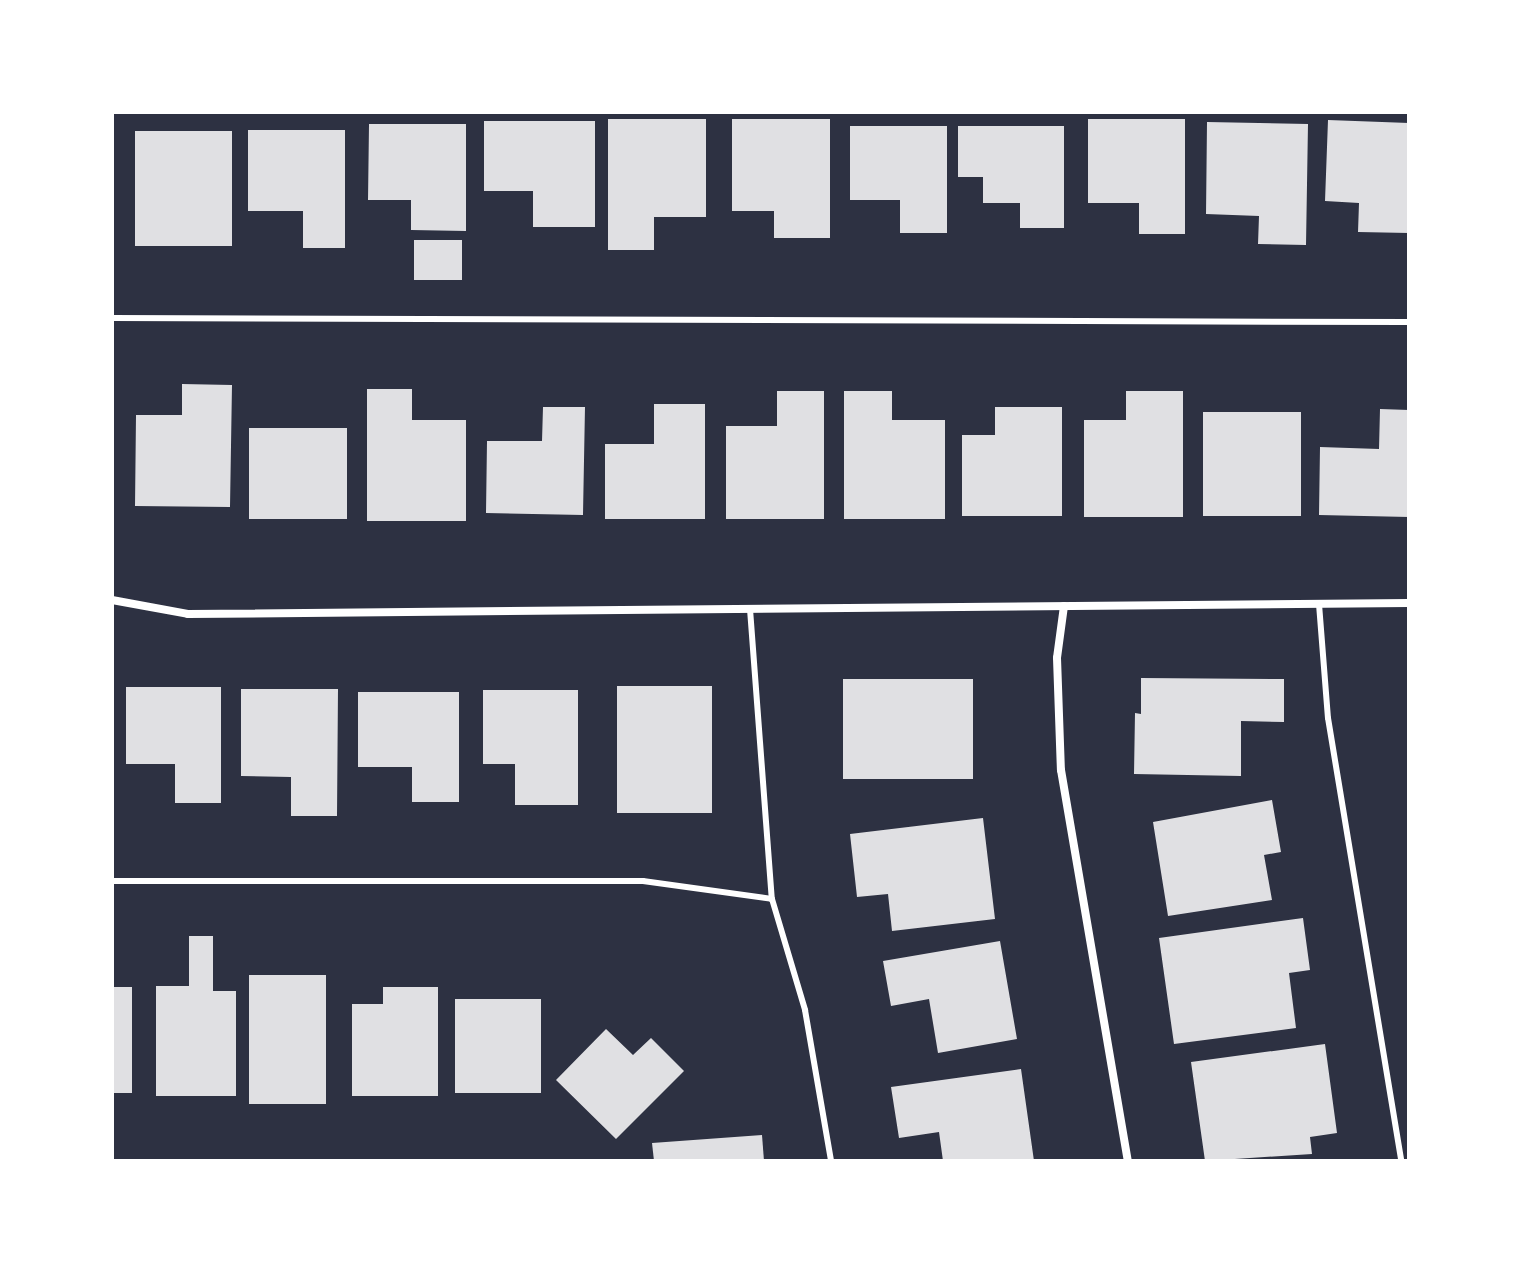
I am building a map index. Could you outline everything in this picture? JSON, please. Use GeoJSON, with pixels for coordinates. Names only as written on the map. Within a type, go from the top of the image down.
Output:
{"type":"FeatureCollection","features":[{"type":"Feature","properties":{"kind":"street"},"geometry":{"type":"LineString","coordinates":[[112,600],[188,614],[1409,603]]}},
{"type":"Feature","properties":{"kind":"street"},"geometry":{"type":"LineString","coordinates":[[1064,606],[1057,658],[1061,770],[1128,1161]]}},
{"type":"Feature","properties":{"kind":"lane"},"geometry":{"type":"LineString","coordinates":[[112,318],[1409,322]]}},
{"type":"Feature","properties":{"kind":"lane"},"geometry":{"type":"LineString","coordinates":[[1319,604],[1328,718],[1401,1161]]}},
{"type":"Feature","properties":{"kind":"lane"},"geometry":{"type":"LineString","coordinates":[[750,609],[772,899],[805,1010],[831,1161]]}},
{"type":"Feature","properties":{"kind":"lane"},"geometry":{"type":"LineString","coordinates":[[112,881],[643,881],[772,899]]}},
{"type":"Feature","properties":{"kind":"building"},"geometry":{"type":"Polygon","coordinates":[[[608,119],[706,119],[706,217],[654,217],[654,250],[608,250],[608,119]]]}},
{"type":"Feature","properties":{"kind":"building"},"geometry":{"type":"Polygon","coordinates":[[[732,119],[830,119],[830,238],[774,238],[774,211],[732,211],[732,119]]]}},
{"type":"Feature","properties":{"kind":"building"},"geometry":{"type":"Polygon","coordinates":[[[1088,119],[1185,119],[1185,234],[1139,234],[1139,203],[1088,203],[1088,119]]]}},
{"type":"Feature","properties":{"kind":"building"},"geometry":{"type":"Polygon","coordinates":[[[1328,120],[1409,123],[1409,233],[1358,232],[1359,203],[1325,201],[1328,120]]]}},
{"type":"Feature","properties":{"kind":"building"},"geometry":{"type":"Polygon","coordinates":[[[484,121],[595,121],[595,227],[533,227],[533,191],[484,191],[484,121]]]}},
{"type":"Feature","properties":{"kind":"building"},"geometry":{"type":"Polygon","coordinates":[[[1207,122],[1308,124],[1306,245],[1258,244],[1259,216],[1206,214],[1207,122]]]}},
{"type":"Feature","properties":{"kind":"building"},"geometry":{"type":"Polygon","coordinates":[[[369,124],[466,124],[466,231],[411,230],[411,200],[368,200],[369,124]]]}},
{"type":"Feature","properties":{"kind":"building"},"geometry":{"type":"Polygon","coordinates":[[[850,126],[947,126],[947,233],[900,233],[900,200],[850,200],[850,126]]]}},
{"type":"Feature","properties":{"kind":"building"},"geometry":{"type":"Polygon","coordinates":[[[958,126],[1064,126],[1064,228],[1020,228],[1020,203],[983,203],[983,177],[958,177],[958,126]]]}},
{"type":"Feature","properties":{"kind":"building"},"geometry":{"type":"Polygon","coordinates":[[[248,130],[345,130],[345,248],[303,248],[303,211],[248,211],[248,130]]]}},
{"type":"Feature","properties":{"kind":"building"},"geometry":{"type":"Polygon","coordinates":[[[135,131],[232,131],[232,246],[135,246],[135,131]]]}},
{"type":"Feature","properties":{"kind":"building"},"geometry":{"type":"Polygon","coordinates":[[[414,240],[462,240],[462,280],[414,280],[414,240]]]}},
{"type":"Feature","properties":{"kind":"building"},"geometry":{"type":"Polygon","coordinates":[[[182,384],[232,385],[230,507],[135,506],[136,415],[182,415],[182,384]]]}},
{"type":"Feature","properties":{"kind":"building"},"geometry":{"type":"Polygon","coordinates":[[[367,389],[412,389],[412,420],[466,420],[466,521],[367,521],[367,389]]]}},
{"type":"Feature","properties":{"kind":"building"},"geometry":{"type":"Polygon","coordinates":[[[777,391],[824,391],[824,519],[726,519],[726,426],[777,426],[777,391]]]}},
{"type":"Feature","properties":{"kind":"building"},"geometry":{"type":"Polygon","coordinates":[[[844,391],[892,391],[892,420],[945,420],[945,519],[844,519],[844,391]]]}},
{"type":"Feature","properties":{"kind":"building"},"geometry":{"type":"Polygon","coordinates":[[[1126,391],[1183,391],[1183,517],[1084,517],[1084,420],[1126,420],[1126,391]]]}},
{"type":"Feature","properties":{"kind":"building"},"geometry":{"type":"Polygon","coordinates":[[[654,404],[705,404],[705,519],[605,519],[605,444],[654,444],[654,404]]]}},
{"type":"Feature","properties":{"kind":"building"},"geometry":{"type":"Polygon","coordinates":[[[543,407],[585,407],[583,515],[486,513],[487,441],[542,441],[543,407]]]}},
{"type":"Feature","properties":{"kind":"building"},"geometry":{"type":"Polygon","coordinates":[[[995,407],[1062,407],[1062,516],[962,516],[962,435],[995,435],[995,407]]]}},
{"type":"Feature","properties":{"kind":"building"},"geometry":{"type":"Polygon","coordinates":[[[1380,409],[1409,410],[1409,517],[1319,515],[1320,447],[1379,449],[1380,409]]]}},
{"type":"Feature","properties":{"kind":"building"},"geometry":{"type":"Polygon","coordinates":[[[1203,412],[1301,412],[1301,516],[1203,516],[1203,412]]]}},
{"type":"Feature","properties":{"kind":"building"},"geometry":{"type":"Polygon","coordinates":[[[249,428],[347,428],[347,519],[249,519],[249,428]]]}},
{"type":"Feature","properties":{"kind":"building"},"geometry":{"type":"Polygon","coordinates":[[[1141,678],[1284,679],[1284,722],[1241,721],[1241,776],[1134,774],[1135,713],[1141,714],[1141,678]]]}},
{"type":"Feature","properties":{"kind":"building"},"geometry":{"type":"Polygon","coordinates":[[[843,679],[973,679],[973,779],[843,779],[843,679]]]}},
{"type":"Feature","properties":{"kind":"building"},"geometry":{"type":"Polygon","coordinates":[[[617,686],[712,686],[712,813],[617,813],[617,686]]]}},
{"type":"Feature","properties":{"kind":"building"},"geometry":{"type":"Polygon","coordinates":[[[126,687],[221,687],[221,803],[175,803],[175,764],[126,764],[126,687]]]}},
{"type":"Feature","properties":{"kind":"building"},"geometry":{"type":"Polygon","coordinates":[[[241,689],[338,689],[337,816],[291,816],[291,777],[241,776],[241,689]]]}},
{"type":"Feature","properties":{"kind":"building"},"geometry":{"type":"Polygon","coordinates":[[[483,690],[578,690],[578,805],[515,805],[515,764],[483,764],[483,690]]]}},
{"type":"Feature","properties":{"kind":"building"},"geometry":{"type":"Polygon","coordinates":[[[358,692],[459,692],[459,802],[412,802],[412,767],[358,767],[358,692]]]}},
{"type":"Feature","properties":{"kind":"building"},"geometry":{"type":"Polygon","coordinates":[[[1272,800],[1281,852],[1264,855],[1272,900],[1168,916],[1153,822],[1272,800]]]}},
{"type":"Feature","properties":{"kind":"building"},"geometry":{"type":"Polygon","coordinates":[[[983,818],[995,919],[892,931],[888,894],[857,897],[850,834],[983,818]]]}},
{"type":"Feature","properties":{"kind":"building"},"geometry":{"type":"Polygon","coordinates":[[[1303,918],[1310,970],[1289,973],[1296,1028],[1174,1044],[1159,938],[1303,918]]]}},
{"type":"Feature","properties":{"kind":"building"},"geometry":{"type":"Polygon","coordinates":[[[189,936],[213,936],[213,991],[236,991],[236,1096],[156,1096],[156,986],[189,986],[189,936]]]}},
{"type":"Feature","properties":{"kind":"building"},"geometry":{"type":"Polygon","coordinates":[[[1000,941],[1017,1039],[938,1053],[929,999],[891,1006],[883,961],[1000,941]]]}},
{"type":"Feature","properties":{"kind":"building"},"geometry":{"type":"Polygon","coordinates":[[[249,975],[326,975],[326,1104],[249,1104],[249,975]]]}},
{"type":"Feature","properties":{"kind":"building"},"geometry":{"type":"Polygon","coordinates":[[[112,987],[132,987],[132,1093],[112,1093],[112,987]]]}},
{"type":"Feature","properties":{"kind":"building"},"geometry":{"type":"Polygon","coordinates":[[[383,987],[438,987],[438,1096],[352,1096],[352,1004],[383,1004],[383,987]]]}},
{"type":"Feature","properties":{"kind":"building"},"geometry":{"type":"Polygon","coordinates":[[[455,999],[541,999],[541,1093],[455,1093],[455,999]]]}},
{"type":"Feature","properties":{"kind":"building"},"geometry":{"type":"Polygon","coordinates":[[[606,1029],[633,1055],[651,1038],[684,1071],[616,1139],[556,1080],[606,1029]]]}},
{"type":"Feature","properties":{"kind":"building"},"geometry":{"type":"Polygon","coordinates":[[[1325,1044],[1337,1133],[1310,1137],[1312,1154],[1205,1161],[1191,1062],[1325,1044]]]}},
{"type":"Feature","properties":{"kind":"building"},"geometry":{"type":"Polygon","coordinates":[[[1021,1069],[1034,1161],[943,1161],[939,1132],[899,1138],[891,1087],[1021,1069]]]}},
{"type":"Feature","properties":{"kind":"building"},"geometry":{"type":"Polygon","coordinates":[[[762,1135],[764,1161],[654,1161],[652,1143],[762,1135]]]}}]}
